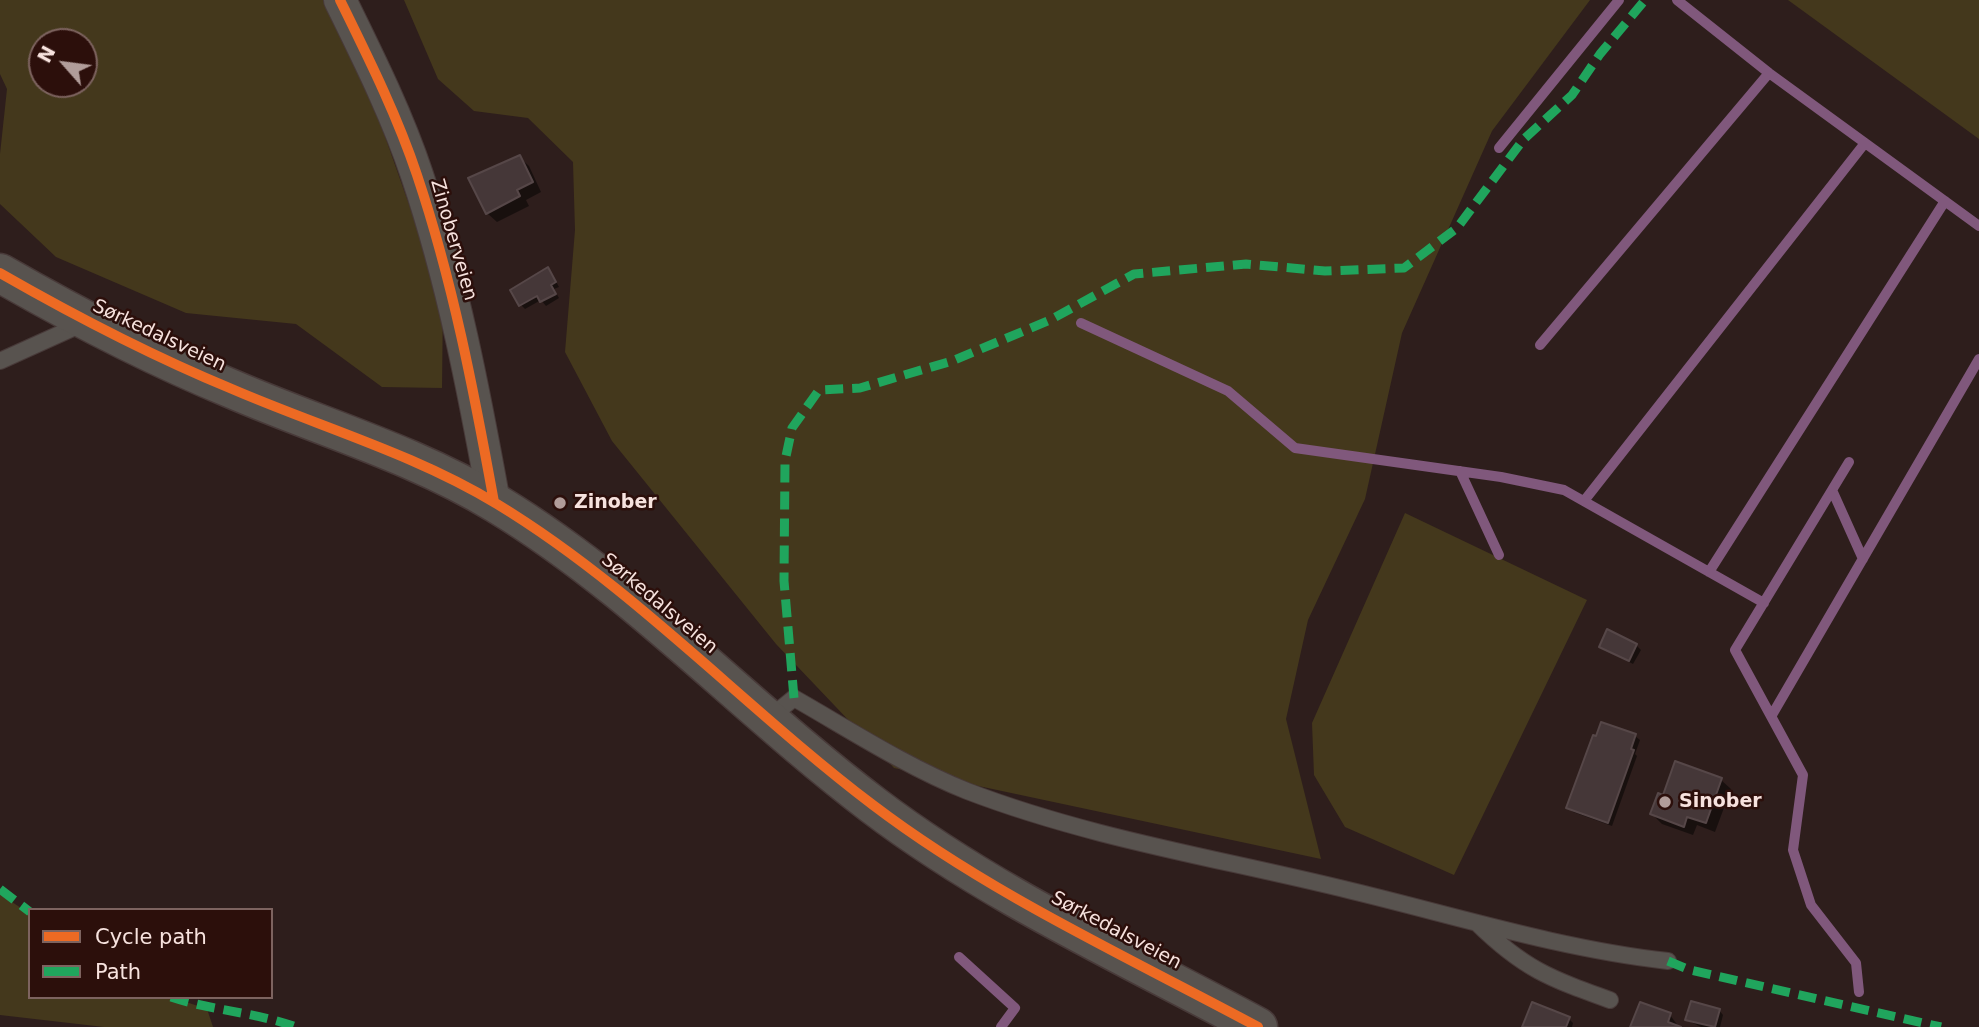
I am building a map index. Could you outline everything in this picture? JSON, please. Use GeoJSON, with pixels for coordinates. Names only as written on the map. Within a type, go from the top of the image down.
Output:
{"type":"FeatureCollection","features":[{"type":"Feature","properties":{"kind":"street","name":"Zinoberveien"},"geometry":{"type":"LineString","coordinates":[[340,0],[401,132],[433,224],[474,387],[494,502]]}},
{"type":"Feature","properties":{"kind":"street","name":"Sørkedalsveien"},"geometry":{"type":"LineString","coordinates":[[0,273],[86,322],[233,390],[389,452],[494,502],[556,542],[767,720],[876,807],[931,845],[1008,892],[1258,1027]]}},
{"type":"Feature","properties":{"kind":"lane"},"geometry":{"type":"LineString","coordinates":[[0,361],[86,322]]}},
{"type":"Feature","properties":{"kind":"lane"},"geometry":{"type":"LineString","coordinates":[[767,720],[794,698],[888,752],[964,790],[1007,805],[1127,841],[1604,952],[1668,961]]}},
{"type":"Feature","properties":{"kind":"lane"},"geometry":{"type":"LineString","coordinates":[[1475,921],[1510,955],[1547,978],[1610,1000]]}},
{"type":"Feature","properties":{"kind":"shaded area"},"geometry":{"type":"Polygon","coordinates":[[[0,0],[333,0],[345,23],[443,301],[442,388],[382,387],[296,324],[186,313],[56,257],[0,204],[0,154],[7,89],[0,74],[0,0]]]}},
{"type":"Feature","properties":{"kind":"shaded area"},"geometry":{"type":"Polygon","coordinates":[[[404,0],[1590,0],[1492,131],[1402,333],[1365,499],[1308,620],[1286,719],[1321,859],[894,768],[776,644],[612,441],[565,352],[575,230],[573,162],[528,118],[474,111],[438,79],[404,0]]]}},
{"type":"Feature","properties":{"kind":"shaded area"},"geometry":{"type":"Polygon","coordinates":[[[1788,0],[1979,0],[1979,139],[1788,0]]]}},
{"type":"Feature","properties":{"kind":"shaded area"},"geometry":{"type":"Polygon","coordinates":[[[1405,513],[1587,600],[1454,875],[1345,827],[1314,775],[1312,723],[1405,513]]]}},
{"type":"Feature","properties":{"kind":"shaded area"},"geometry":{"type":"Polygon","coordinates":[[[0,894],[28,913],[28,999],[177,999],[207,1009],[213,1027],[104,1027],[0,1015],[0,894]]]}},
{"type":"Feature","properties":{"kind":"building"},"geometry":{"type":"Polygon","coordinates":[[[520,155],[533,182],[517,190],[520,196],[486,214],[468,178],[520,155]]]}},
{"type":"Feature","properties":{"kind":"building"},"geometry":{"type":"Polygon","coordinates":[[[548,267],[556,282],[551,285],[556,294],[540,302],[537,296],[519,306],[510,290],[548,267]]]}},
{"type":"Feature","properties":{"kind":"building"},"geometry":{"type":"Polygon","coordinates":[[[1607,629],[1637,644],[1629,661],[1599,647],[1607,629]]]}},
{"type":"Feature","properties":{"kind":"building"},"geometry":{"type":"Polygon","coordinates":[[[1601,722],[1636,734],[1631,749],[1634,750],[1608,823],[1566,808],[1593,735],[1596,736],[1601,722]]]}},
{"type":"Feature","properties":{"kind":"building"},"geometry":{"type":"Polygon","coordinates":[[[1675,761],[1722,778],[1706,823],[1687,817],[1684,827],[1650,814],[1658,793],[1663,795],[1675,761]]]}},
{"type":"Feature","properties":{"kind":"building"},"geometry":{"type":"Polygon","coordinates":[[[1691,1001],[1720,1009],[1715,1027],[1685,1020],[1691,1001]]]}},
{"type":"Feature","properties":{"kind":"building"},"geometry":{"type":"Polygon","coordinates":[[[1532,1002],[1570,1017],[1566,1027],[1522,1027],[1532,1002]]]}},
{"type":"Feature","properties":{"kind":"building"},"geometry":{"type":"Polygon","coordinates":[[[1640,1002],[1671,1013],[1668,1022],[1681,1027],[1630,1027],[1640,1002]]]}},
{"type":"Feature","properties":{"kind":"waterway"},"geometry":{"type":"LineString","coordinates":[[1499,148],[1619,0]]}},
{"type":"Feature","properties":{"kind":"waterway"},"geometry":{"type":"LineString","coordinates":[[1677,0],[1769,73],[1979,226]]}},
{"type":"Feature","properties":{"kind":"waterway"},"geometry":{"type":"LineString","coordinates":[[1540,345],[1769,73]]}},
{"type":"Feature","properties":{"kind":"waterway"},"geometry":{"type":"LineString","coordinates":[[1584,501],[1865,143]]}},
{"type":"Feature","properties":{"kind":"waterway"},"geometry":{"type":"LineString","coordinates":[[1709,572],[1945,201]]}},
{"type":"Feature","properties":{"kind":"waterway"},"geometry":{"type":"LineString","coordinates":[[1081,323],[1228,391],[1295,448],[1501,477],[1564,490],[1764,603]]}},
{"type":"Feature","properties":{"kind":"waterway"},"geometry":{"type":"LineString","coordinates":[[1772,715],[1979,359]]}},
{"type":"Feature","properties":{"kind":"waterway"},"geometry":{"type":"LineString","coordinates":[[1849,462],[1735,650],[1803,775],[1793,850],[1811,905],[1856,963],[1859,992]]}},
{"type":"Feature","properties":{"kind":"waterway"},"geometry":{"type":"LineString","coordinates":[[1460,471],[1499,555]]}},
{"type":"Feature","properties":{"kind":"waterway"},"geometry":{"type":"LineString","coordinates":[[1832,490],[1863,559]]}},
{"type":"Feature","properties":{"kind":"waterway"},"geometry":{"type":"LineString","coordinates":[[959,957],[1015,1008],[1001,1027]]}},
{"type":"Feature","properties":{"kind":"marked path"},"geometry":{"type":"LineString","coordinates":[[794,698],[784,581],[785,461],[792,428],[819,390],[860,388],[952,361],[1050,320],[1134,274],[1246,264],[1325,271],[1404,268],[1457,228],[1523,140],[1572,95],[1600,54],[1645,0]]}},
{"type":"Feature","properties":{"kind":"marked path"},"geometry":{"type":"LineString","coordinates":[[0,889],[28,910]]}},
{"type":"Feature","properties":{"kind":"marked path"},"geometry":{"type":"LineString","coordinates":[[1668,961],[1690,970],[1941,1027]]}},
{"type":"Feature","properties":{"kind":"marked path"},"geometry":{"type":"LineString","coordinates":[[179,999],[296,1027]]}},
{"type":"Feature","properties":{"kind":"cycle path"},"geometry":{"type":"LineString","coordinates":[[340,0],[382,86],[430,215],[461,337],[494,502]]}},
{"type":"Feature","properties":{"kind":"cycle path"},"geometry":{"type":"LineString","coordinates":[[0,273],[85,320],[173,363],[433,470],[497,504],[596,572],[826,768],[918,837],[1012,896],[1258,1027]]}},
{"type":"Feature","properties":{"kind":"place","name":"Zinober"},"geometry":{"type":"Point","coordinates":[560,503]}},
{"type":"Feature","properties":{"kind":"place","name":"Sinober"},"geometry":{"type":"Point","coordinates":[1665,802]}}]}
